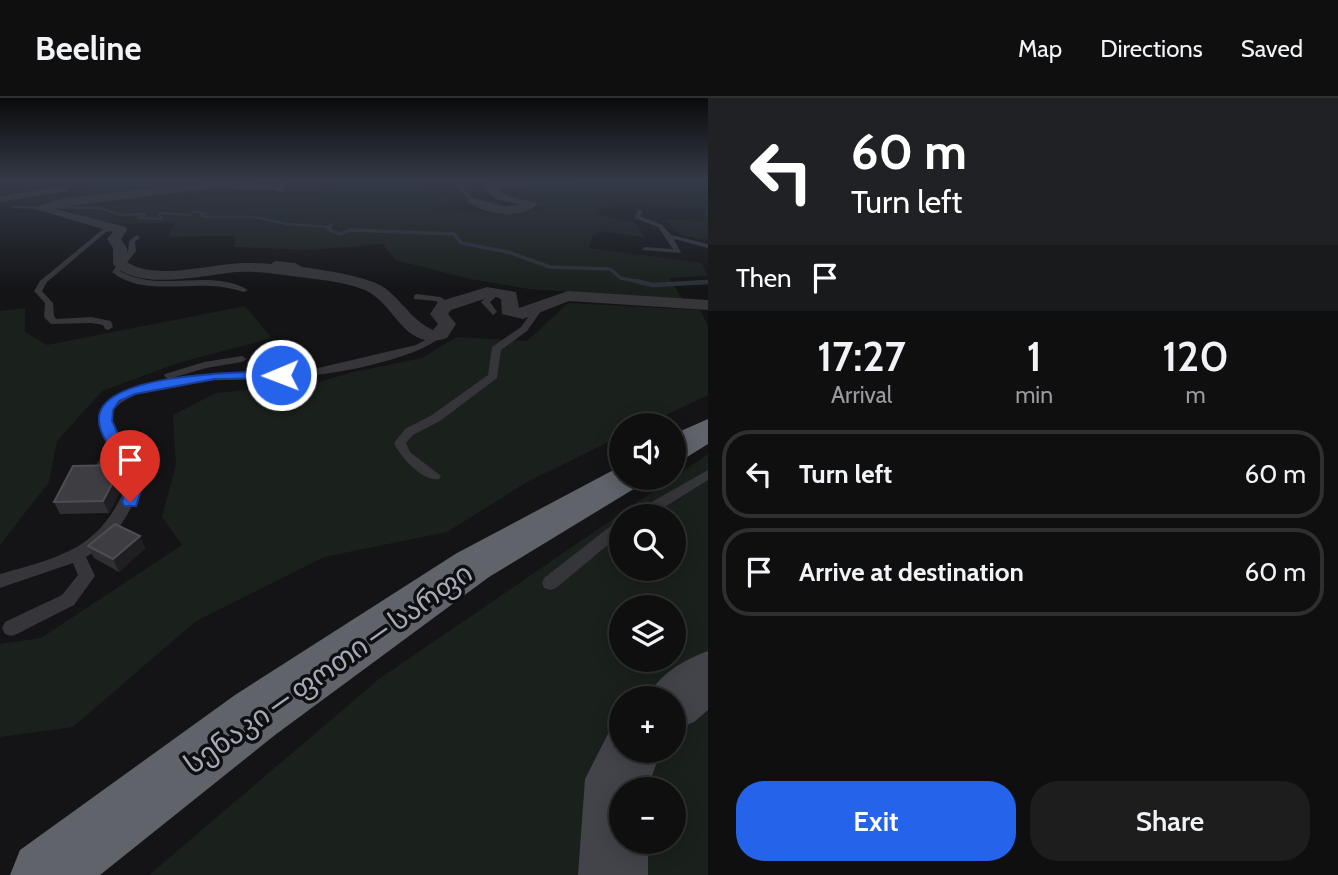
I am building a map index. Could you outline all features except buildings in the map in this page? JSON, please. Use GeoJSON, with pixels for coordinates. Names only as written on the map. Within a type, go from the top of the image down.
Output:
{"type":"FeatureCollection","features":[{"type":"Feature","properties":{"kind":"highway"},"geometry":{"type":"LineString","coordinates":[[686,442],[708,429]]}},
{"type":"Feature","properties":{"kind":"highway","name":"სენაკი — ფოთი — სარფი"},"geometry":{"type":"LineString","coordinates":[[45,875],[255,715],[472,565],[609,487]]}},
{"type":"Feature","properties":{"kind":"street"},"geometry":{"type":"LineString","coordinates":[[58,217],[121,230],[114,239],[120,248],[120,264],[129,271],[152,273],[251,267],[312,275],[378,290],[408,317],[421,335],[434,338],[447,324],[439,314],[444,306],[499,291],[510,296],[510,312],[526,314],[537,311],[557,298],[568,296],[708,305]]}},
{"type":"Feature","properties":{"kind":"street"},"geometry":{"type":"LineString","coordinates":[[69,217],[81,221]]}},
{"type":"Feature","properties":{"kind":"street"},"geometry":{"type":"LineString","coordinates":[[686,693],[708,676]]}},
{"type":"Feature","properties":{"kind":"street"},"geometry":{"type":"LineString","coordinates":[[613,875],[616,779],[625,763]]}},
{"type":"Feature","properties":{"kind":"lane"},"geometry":{"type":"LineString","coordinates":[[637,217],[660,226],[678,251],[644,248]]}},
{"type":"Feature","properties":{"kind":"lane"},"geometry":{"type":"LineString","coordinates":[[108,327],[108,324],[91,320],[54,322],[49,317],[49,303],[38,291],[44,281],[104,231],[114,228]]}},
{"type":"Feature","properties":{"kind":"lane"},"geometry":{"type":"LineString","coordinates":[[669,236],[708,246]]}},
{"type":"Feature","properties":{"kind":"lane"},"geometry":{"type":"LineString","coordinates":[[137,237],[132,241],[132,251],[116,272],[136,281],[223,283],[244,290]]}},
{"type":"Feature","properties":{"kind":"lane"},"geometry":{"type":"LineString","coordinates":[[276,263],[292,265],[312,275]]}},
{"type":"Feature","properties":{"kind":"lane"},"geometry":{"type":"LineString","coordinates":[[494,312],[485,302],[499,291]]}},
{"type":"Feature","properties":{"kind":"lane"},"geometry":{"type":"LineString","coordinates":[[417,298],[437,299],[449,304]]}},
{"type":"Feature","properties":{"kind":"lane"},"geometry":{"type":"LineString","coordinates":[[434,476],[405,454],[400,443],[409,432],[436,418],[493,376],[496,349],[524,329],[537,311]]}},
{"type":"Feature","properties":{"kind":"lane"},"geometry":{"type":"LineString","coordinates":[[132,391],[215,376],[300,374],[419,347],[434,338]]}},
{"type":"Feature","properties":{"kind":"lane"},"geometry":{"type":"LineString","coordinates":[[0,581],[77,554],[112,529],[130,502],[139,471],[116,444],[105,421],[107,410],[115,398],[181,372],[242,359]]}},
{"type":"Feature","properties":{"kind":"lane"},"geometry":{"type":"LineString","coordinates":[[98,473],[116,444]]}},
{"type":"Feature","properties":{"kind":"lane"},"geometry":{"type":"LineString","coordinates":[[659,504],[708,474]]}},
{"type":"Feature","properties":{"kind":"lane"},"geometry":{"type":"LineString","coordinates":[[550,583],[609,536]]}},
{"type":"Feature","properties":{"kind":"lane"},"geometry":{"type":"LineString","coordinates":[[11,628],[68,600],[87,576],[77,554]]}},
{"type":"Feature","properties":{"kind":"shaded area"},"geometry":{"type":"Polygon","coordinates":[[[611,217],[634,222],[646,238],[600,231],[592,237],[589,248],[702,263],[708,276],[669,278],[683,300],[529,289],[470,279],[395,260],[383,244],[312,250],[234,247],[235,236],[168,237],[175,222],[132,224],[86,218],[611,217]]]}},
{"type":"Feature","properties":{"kind":"shaded area"},"geometry":{"type":"Polygon","coordinates":[[[704,217],[708,217],[708,240],[682,236],[664,219],[704,221],[704,217]]]}},
{"type":"Feature","properties":{"kind":"shaded area"},"geometry":{"type":"Polygon","coordinates":[[[568,303],[700,310],[708,326],[708,395],[670,413],[609,413],[609,442],[529,481],[447,532],[324,557],[196,621],[73,727],[0,737],[0,644],[41,638],[182,545],[162,517],[176,465],[173,415],[216,393],[316,383],[349,373],[422,358],[456,337],[527,341],[568,303]]]}},
{"type":"Feature","properties":{"kind":"shaded area"},"geometry":{"type":"Polygon","coordinates":[[[245,306],[272,338],[181,362],[102,391],[57,441],[49,482],[0,545],[0,311],[25,308],[25,332],[47,345],[245,306]]]}},
{"type":"Feature","properties":{"kind":"shaded area"},"geometry":{"type":"Polygon","coordinates":[[[708,454],[708,875],[149,875],[379,679],[609,522],[609,581],[686,581],[686,504],[635,504],[655,490],[686,490],[686,469],[708,454]]]}},
{"type":"Feature","properties":{"kind":"waterway"},"geometry":{"type":"LineString","coordinates":[[140,217],[161,217]]}},
{"type":"Feature","properties":{"kind":"waterway"},"geometry":{"type":"LineString","coordinates":[[255,217],[287,224],[330,227]]}},
{"type":"Feature","properties":{"kind":"waterway"},"geometry":{"type":"LineString","coordinates":[[330,227],[328,229],[339,234],[351,230],[454,234],[461,243],[508,252],[550,267],[610,269],[621,278],[644,283]]}},
{"type":"Feature","properties":{"kind":"waterway"},"geometry":{"type":"LineString","coordinates":[[636,281],[653,285],[708,282],[688,283]]}},
{"type":"Feature","properties":{"kind":"route"},"geometry":{"type":"LineString","coordinates":[[130,502],[139,471],[116,444],[105,421],[107,410],[115,398],[132,391],[215,376],[281,375]]}}]}
